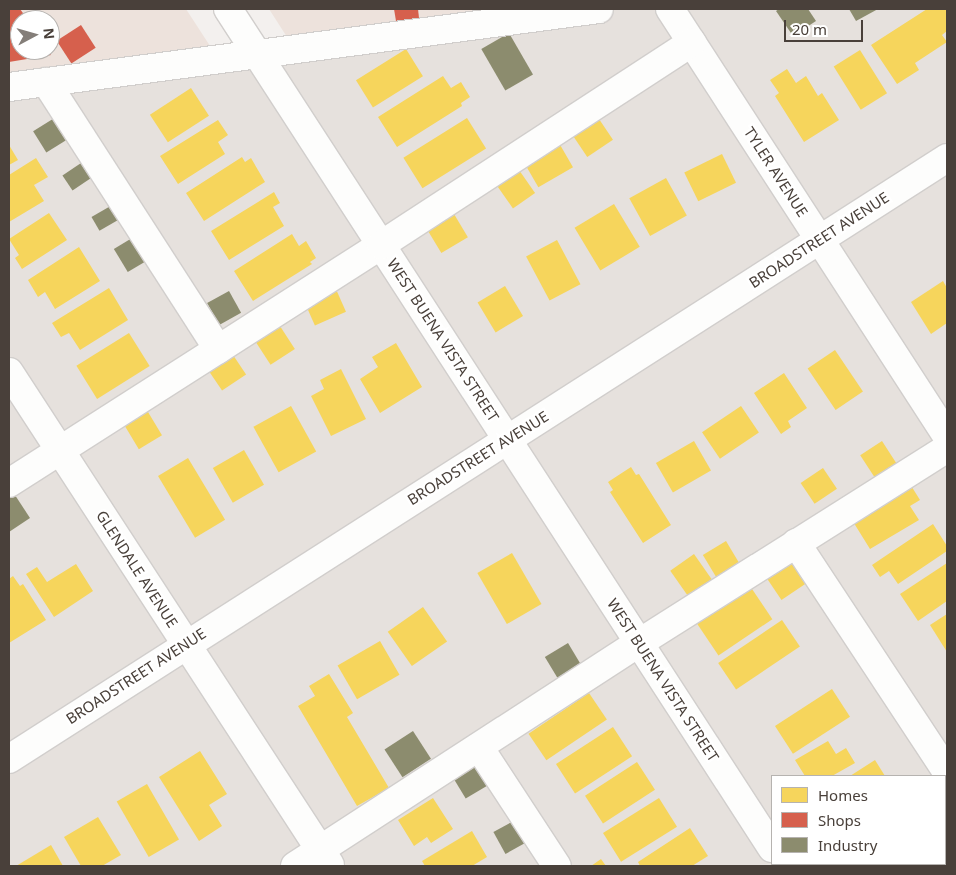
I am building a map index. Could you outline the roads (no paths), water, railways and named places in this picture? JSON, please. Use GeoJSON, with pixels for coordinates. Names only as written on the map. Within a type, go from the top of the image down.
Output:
{"type":"FeatureCollection","features":[{"type":"Feature","properties":{"kind":"street","name":"WEST BUENA VISTA STREET"},"geometry":{"type":"LineString","coordinates":[[228,9],[771,846]]}},
{"type":"Feature","properties":{"kind":"street"},"geometry":{"type":"LineString","coordinates":[[9,87],[598,9]]}},
{"type":"Feature","properties":{"kind":"street","name":"TYLER AVENUE"},"geometry":{"type":"LineString","coordinates":[[670,9],[947,436]]}},
{"type":"Feature","properties":{"kind":"street"},"geometry":{"type":"LineString","coordinates":[[9,483],[381,245],[692,42]]}},
{"type":"Feature","properties":{"kind":"street"},"geometry":{"type":"LineString","coordinates":[[46,82],[218,349]]}},
{"type":"Feature","properties":{"kind":"street","name":"BROADSTREET AVENUE"},"geometry":{"type":"LineString","coordinates":[[9,759],[947,158]]}},
{"type":"Feature","properties":{"kind":"street","name":"GLENDALE AVENUE"},"geometry":{"type":"LineString","coordinates":[[9,372],[325,858]]}},
{"type":"Feature","properties":{"kind":"street"},"geometry":{"type":"LineString","coordinates":[[295,866],[325,858],[479,747],[947,448]]}},
{"type":"Feature","properties":{"kind":"street"},"geometry":{"type":"LineString","coordinates":[[796,543],[947,772]]}},
{"type":"Feature","properties":{"kind":"street"},"geometry":{"type":"LineString","coordinates":[[479,747],[557,866]]}}]}
